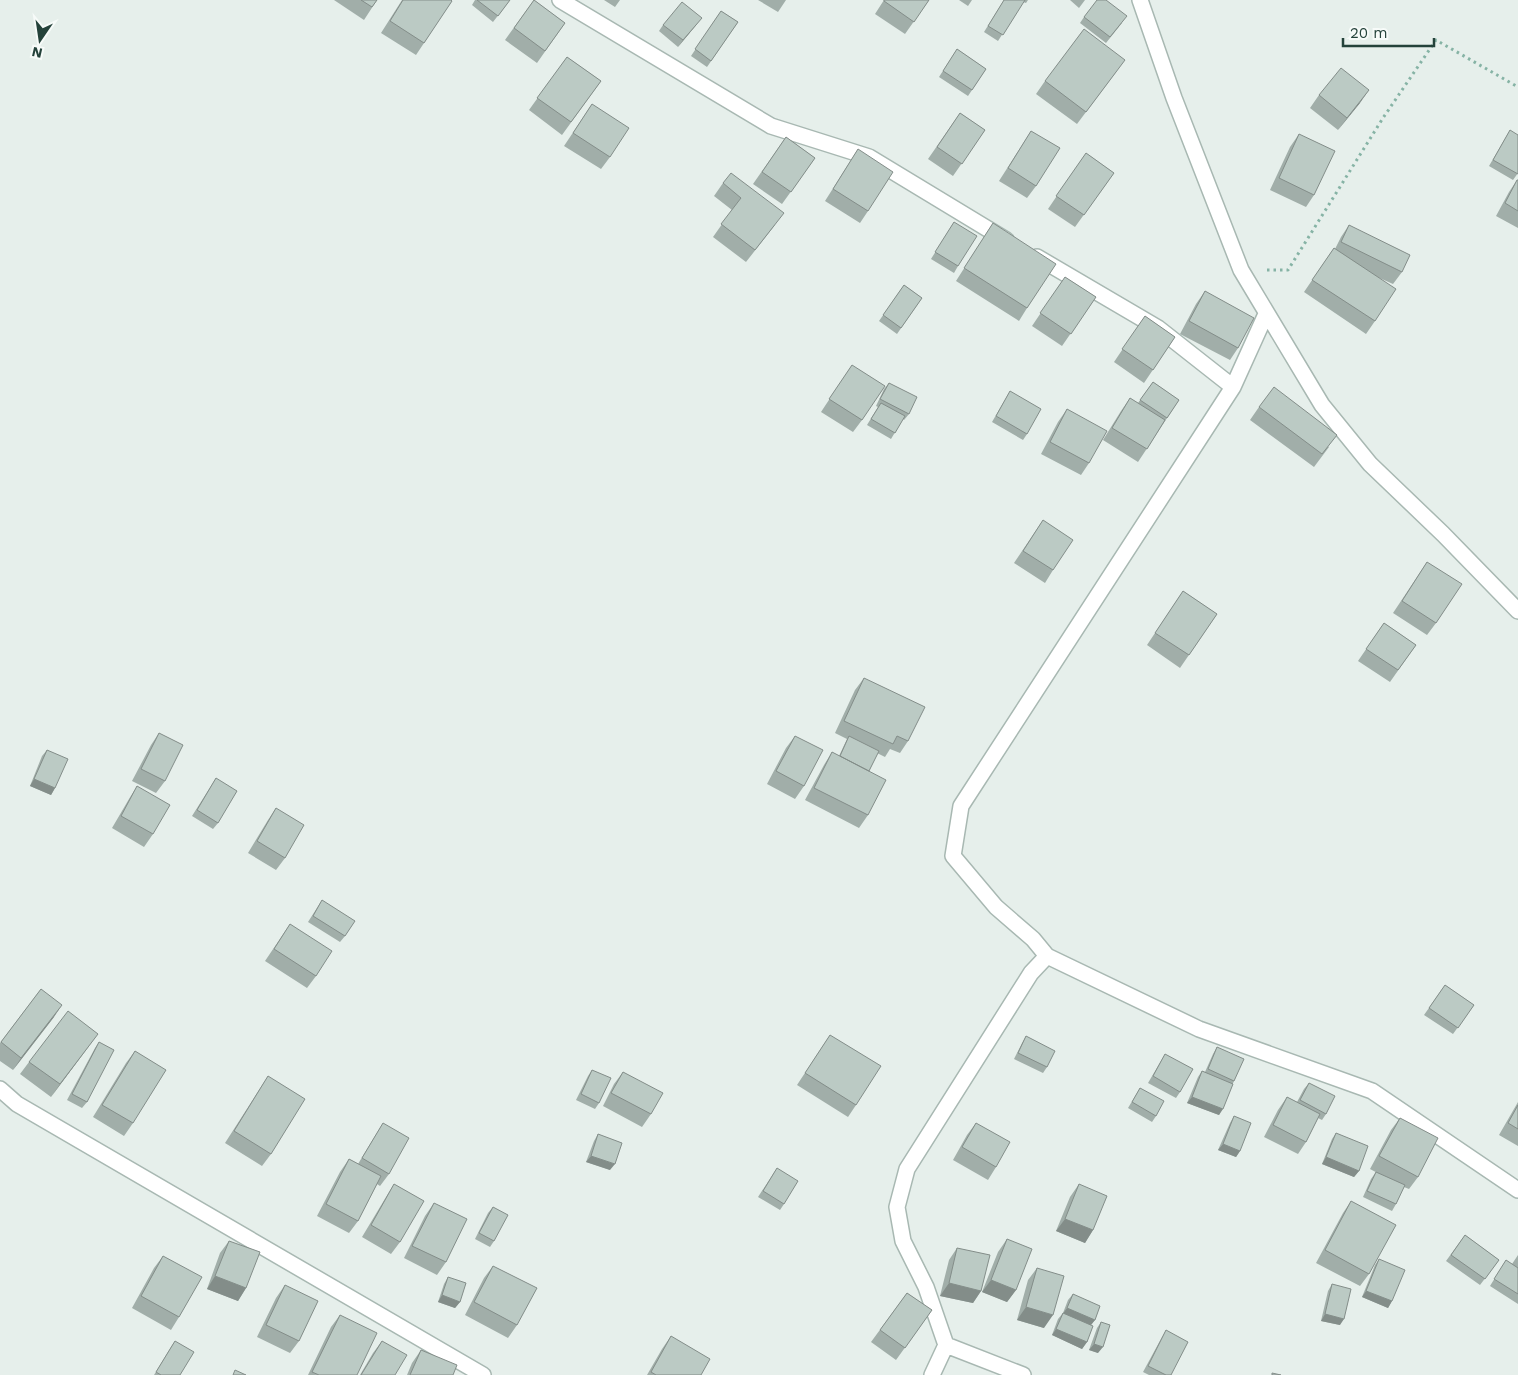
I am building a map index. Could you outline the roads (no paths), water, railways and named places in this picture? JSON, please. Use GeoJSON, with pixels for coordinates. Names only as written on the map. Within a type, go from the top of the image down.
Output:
{"type":"FeatureCollection","features":[{"type":"Feature","properties":{"kind":"street"},"geometry":{"type":"LineString","coordinates":[[560,0],[772,126],[869,157],[1158,328],[1233,387]]}},
{"type":"Feature","properties":{"kind":"street"},"geometry":{"type":"LineString","coordinates":[[1140,0],[1174,98],[1241,270],[1322,405],[1370,464],[1443,534],[1518,612]]}},
{"type":"Feature","properties":{"kind":"street"},"geometry":{"type":"LineString","coordinates":[[1266,314],[1233,387],[961,806],[953,856],[996,908],[1033,939],[1047,956],[1199,1029],[1372,1092],[1518,1190]]}},
{"type":"Feature","properties":{"kind":"street"},"geometry":{"type":"LineString","coordinates":[[932,1375],[946,1345],[926,1287],[903,1241],[897,1207],[907,1169],[1031,973],[1047,956]]}},
{"type":"Feature","properties":{"kind":"street"},"geometry":{"type":"LineString","coordinates":[[0,1089],[17,1104],[483,1375]]}},
{"type":"Feature","properties":{"kind":"street"},"geometry":{"type":"LineString","coordinates":[[946,1345],[1023,1375]]}}]}
